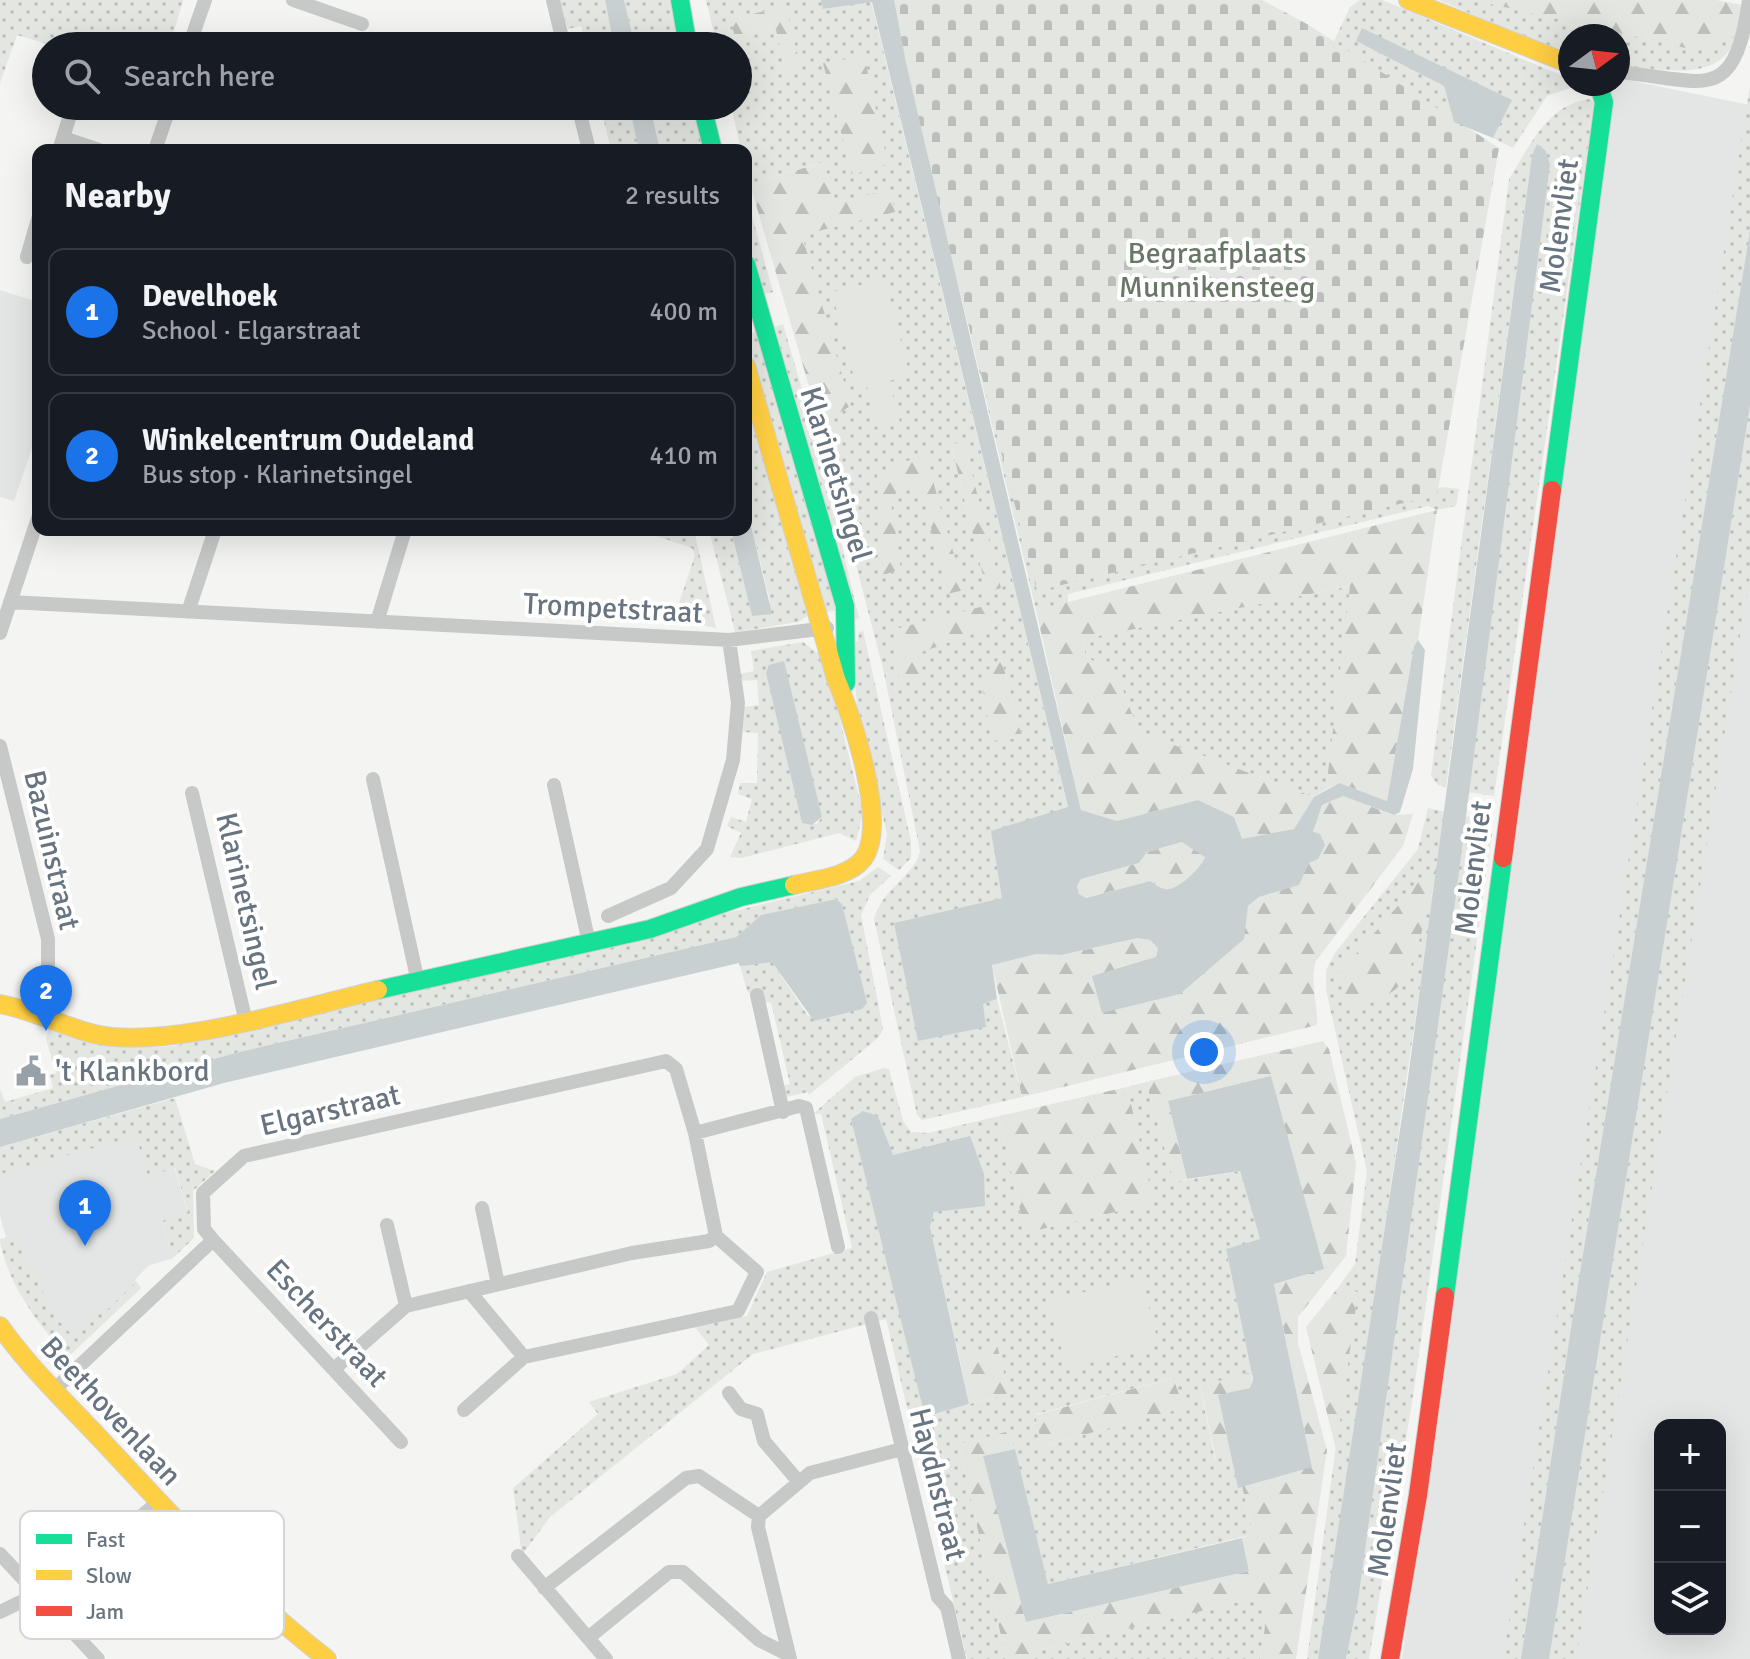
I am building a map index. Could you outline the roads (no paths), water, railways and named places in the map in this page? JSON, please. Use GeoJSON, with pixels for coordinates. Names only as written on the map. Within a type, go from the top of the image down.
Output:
{"type":"FeatureCollection","features":[{"type":"Feature","properties":{"kind":"street"},"geometry":{"type":"LineString","coordinates":[[194,32],[205,0]]}},
{"type":"Feature","properties":{"kind":"street"},"geometry":{"type":"LineString","coordinates":[[293,0],[362,24]]}},
{"type":"Feature","properties":{"kind":"street"},"geometry":{"type":"LineString","coordinates":[[553,0],[561,32]]}},
{"type":"Feature","properties":{"kind":"street"},"geometry":{"type":"LineString","coordinates":[[680,0],[686,32]]}},
{"type":"Feature","properties":{"kind":"street"},"geometry":{"type":"LineString","coordinates":[[1408,0],[1558,59]]}},
{"type":"Feature","properties":{"kind":"street"},"geometry":{"type":"LineString","coordinates":[[1630,74],[1698,82],[1722,76],[1737,56],[1749,0]]}},
{"type":"Feature","properties":{"kind":"street","name":"Molenvliet"},"geometry":{"type":"LineString","coordinates":[[1390,1659],[1418,1495],[1602,118],[1602,96]]}},
{"type":"Feature","properties":{"kind":"street"},"geometry":{"type":"LineString","coordinates":[[61,144],[69,120]]}},
{"type":"Feature","properties":{"kind":"street"},"geometry":{"type":"LineString","coordinates":[[157,144],[165,120]]}},
{"type":"Feature","properties":{"kind":"street"},"geometry":{"type":"LineString","coordinates":[[582,120],[588,144]]}},
{"type":"Feature","properties":{"kind":"street"},"geometry":{"type":"LineString","coordinates":[[706,120],[712,144]]}},
{"type":"Feature","properties":{"kind":"street"},"geometry":{"type":"LineString","coordinates":[[27,257],[32,240]]}},
{"type":"Feature","properties":{"kind":"street","name":"Klarinetsingel"},"geometry":{"type":"LineString","coordinates":[[752,303],[835,569],[846,626],[847,704]]}},
{"type":"Feature","properties":{"kind":"street","name":"Klarinetsingel"},"geometry":{"type":"LineString","coordinates":[[0,1004],[37,1012],[95,1034],[128,1039],[159,1039],[246,1022],[650,929],[741,897],[836,875],[858,865],[867,854],[875,830],[847,704],[752,386]]}},
{"type":"Feature","properties":{"kind":"street"},"geometry":{"type":"LineString","coordinates":[[0,633],[32,536]]}},
{"type":"Feature","properties":{"kind":"street"},"geometry":{"type":"LineString","coordinates":[[188,612],[213,536]]}},
{"type":"Feature","properties":{"kind":"street"},"geometry":{"type":"LineString","coordinates":[[377,622],[403,536]]}},
{"type":"Feature","properties":{"kind":"street","name":"Trompetstraat"},"geometry":{"type":"LineString","coordinates":[[10,602],[729,640],[846,626]]}},
{"type":"Feature","properties":{"kind":"street"},"geometry":{"type":"LineString","coordinates":[[608,916],[671,888],[707,849],[733,760],[738,703],[729,640]]}},
{"type":"Feature","properties":{"kind":"street","name":"Bazuinstraat"},"geometry":{"type":"LineString","coordinates":[[0,746],[48,939],[48,979],[37,1012]]}},
{"type":"Feature","properties":{"kind":"street"},"geometry":{"type":"LineString","coordinates":[[373,779],[418,982]]}},
{"type":"Feature","properties":{"kind":"street"},"geometry":{"type":"LineString","coordinates":[[554,785],[589,943]]}},
{"type":"Feature","properties":{"kind":"street","name":"Klarinetsingel"},"geometry":{"type":"LineString","coordinates":[[192,793],[246,1022]]}},
{"type":"Feature","properties":{"kind":"street"},"geometry":{"type":"LineString","coordinates":[[757,995],[783,1112]]}},
{"type":"Feature","properties":{"kind":"street","name":"Elgarstraat"},"geometry":{"type":"LineString","coordinates":[[213,1240],[204,1229],[203,1193],[244,1156],[666,1061],[676,1069],[695,1133],[716,1236]]}},
{"type":"Feature","properties":{"kind":"street"},"geometry":{"type":"LineString","coordinates":[[695,1133],[799,1106],[806,1108],[838,1247]]}},
{"type":"Feature","properties":{"kind":"street"},"geometry":{"type":"LineString","coordinates":[[482,1208],[498,1284]]}},
{"type":"Feature","properties":{"kind":"street"},"geometry":{"type":"LineString","coordinates":[[387,1225],[406,1306]]}},
{"type":"Feature","properties":{"kind":"street"},"geometry":{"type":"LineString","coordinates":[[334,1369],[406,1306],[632,1253],[709,1241],[716,1236],[757,1272],[738,1311],[524,1357],[464,1410]]}},
{"type":"Feature","properties":{"kind":"street"},"geometry":{"type":"LineString","coordinates":[[54,1390],[213,1240]]}},
{"type":"Feature","properties":{"kind":"street","name":"Escherstraat"},"geometry":{"type":"LineString","coordinates":[[213,1240],[401,1442]]}},
{"type":"Feature","properties":{"kind":"street"},"geometry":{"type":"LineString","coordinates":[[469,1291],[524,1357]]}},
{"type":"Feature","properties":{"kind":"street","name":"Haydnstraat"},"geometry":{"type":"LineString","coordinates":[[871,1318],[938,1597],[947,1607],[959,1659]]}},
{"type":"Feature","properties":{"kind":"street","name":"Beethovenlaan"},"geometry":{"type":"LineString","coordinates":[[0,1326],[13,1346],[167,1511]]}},
{"type":"Feature","properties":{"kind":"street"},"geometry":{"type":"LineString","coordinates":[[729,1393],[741,1409],[757,1414],[764,1441],[799,1482]]}},
{"type":"Feature","properties":{"kind":"street"},"geometry":{"type":"LineString","coordinates":[[789,1657],[758,1527],[759,1516],[810,1473],[902,1449]]}},
{"type":"Feature","properties":{"kind":"street"},"geometry":{"type":"LineString","coordinates":[[544,1588],[686,1478],[699,1476],[759,1516]]}},
{"type":"Feature","properties":{"kind":"street"},"geometry":{"type":"LineString","coordinates":[[147,1511],[158,1502]]}},
{"type":"Feature","properties":{"kind":"street"},"geometry":{"type":"LineString","coordinates":[[0,1554],[20,1575]]}},
{"type":"Feature","properties":{"kind":"street"},"geometry":{"type":"LineString","coordinates":[[518,1556],[606,1659]]}},
{"type":"Feature","properties":{"kind":"street"},"geometry":{"type":"LineString","coordinates":[[588,1638],[669,1572],[683,1572],[759,1640],[789,1657]]}},
{"type":"Feature","properties":{"kind":"street"},"geometry":{"type":"LineString","coordinates":[[0,1612],[20,1603]]}},
{"type":"Feature","properties":{"kind":"street","name":"Beethovenlaan"},"geometry":{"type":"LineString","coordinates":[[284,1628],[327,1659]]}},
{"type":"Feature","properties":{"kind":"street"},"geometry":{"type":"LineString","coordinates":[[80,1639],[98,1659]]}},
{"type":"Feature","properties":{"kind":"place","name":"Winkelcentrum Oudeland"},"geometry":{"type":"Point","coordinates":[46,1031]}},
{"type":"Feature","properties":{"kind":"place","name":"'t Klankbord"},"geometry":{"type":"Point","coordinates":[31,1071]}},
{"type":"Feature","properties":{"kind":"place","name":"Develhoek"},"geometry":{"type":"Point","coordinates":[85,1246]}},
{"type":"Feature","properties":{"kind":"park label","name":"Begraafplaats Munnikensteeg"},"geometry":{"type":"Point","coordinates":[1217,270]}}]}
